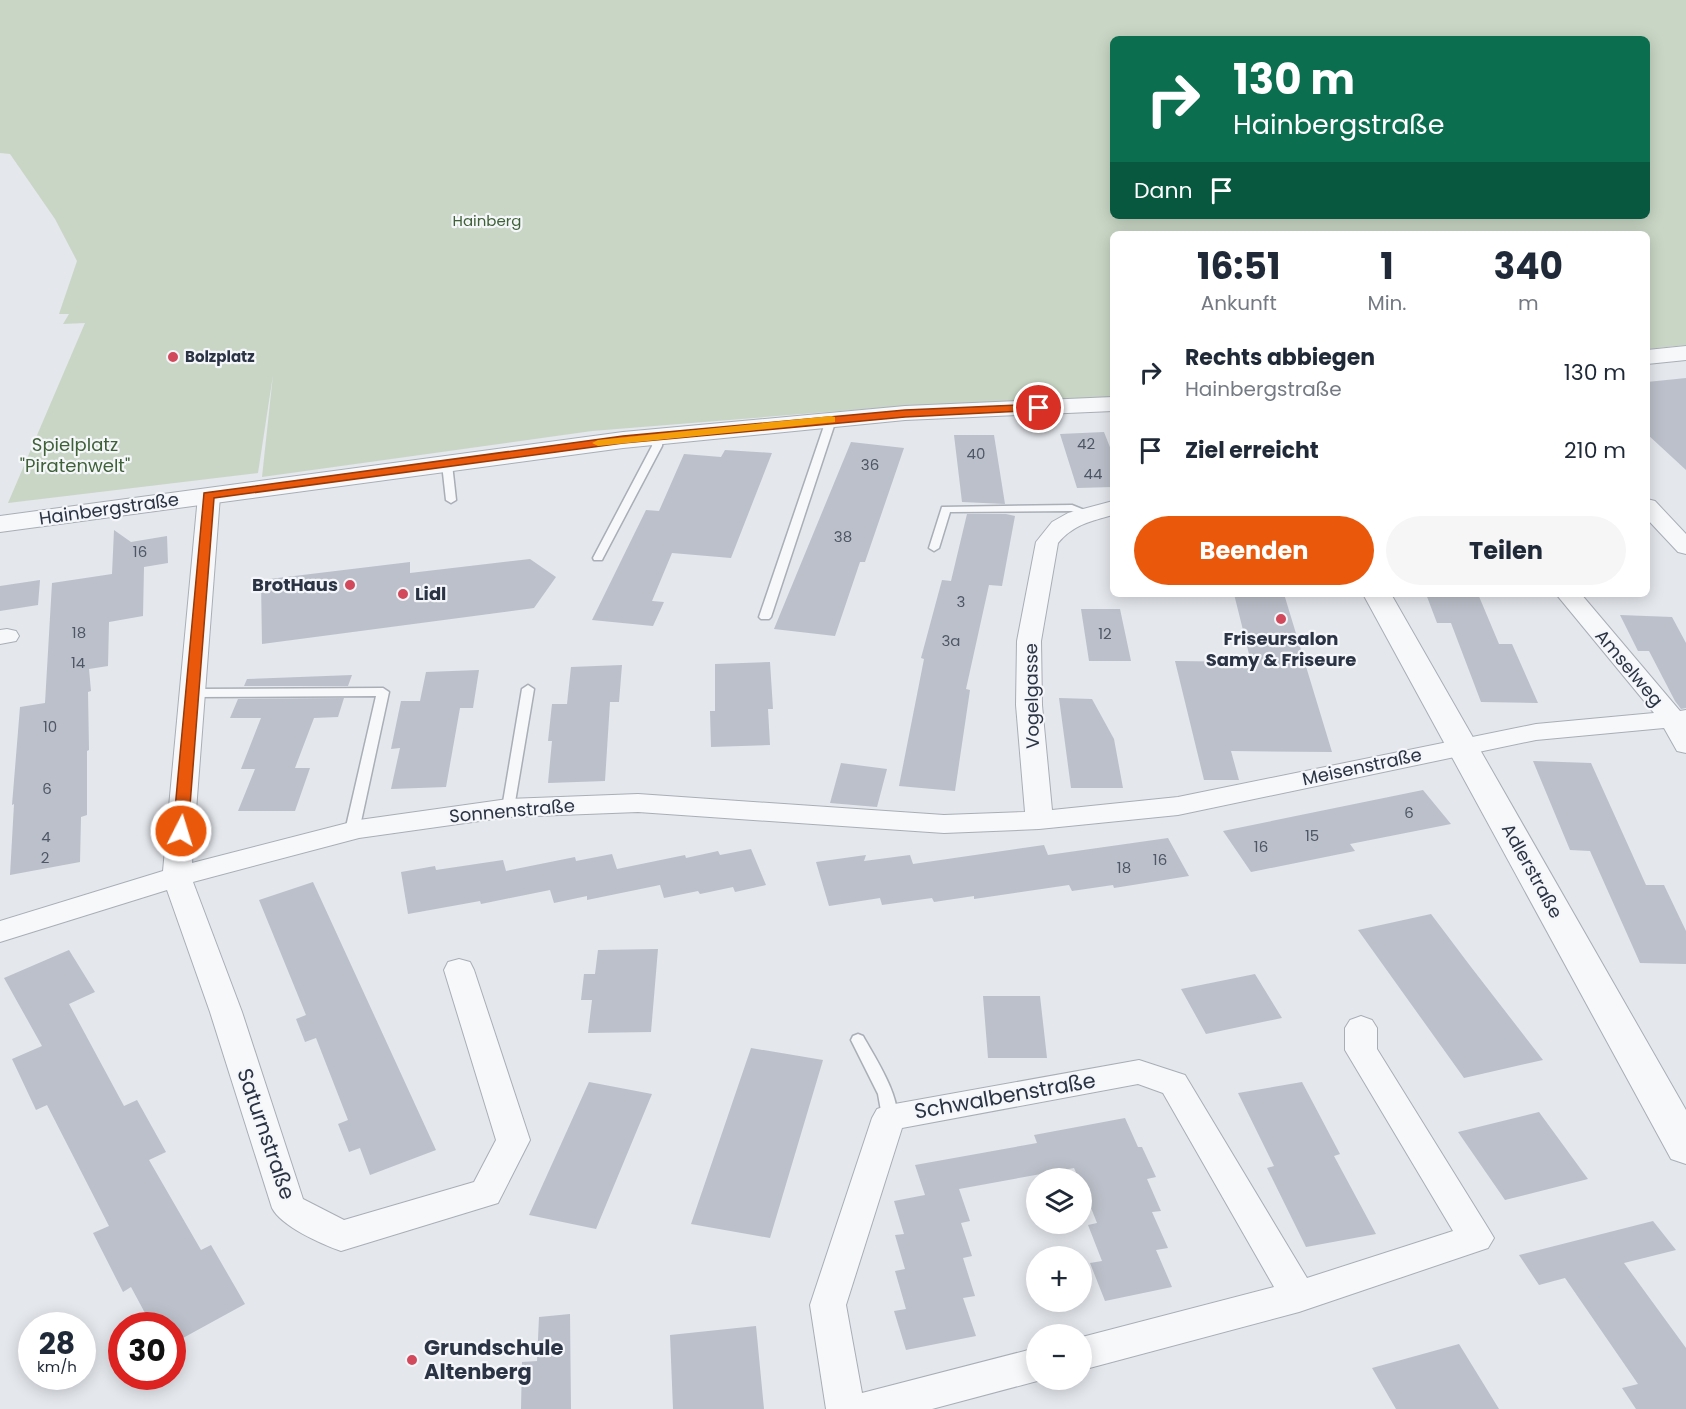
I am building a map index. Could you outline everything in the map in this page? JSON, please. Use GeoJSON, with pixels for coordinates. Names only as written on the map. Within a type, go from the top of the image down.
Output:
{"type":"FeatureCollection","features":[{"type":"Feature","properties":{"kind":"street"},"geometry":{"type":"LineString","coordinates":[[1650,357],[1686,353]]}},
{"type":"Feature","properties":{"kind":"street","name":"Hainbergstraße"},"geometry":{"type":"LineString","coordinates":[[0,524],[658,436],[905,413],[1110,404]]}},
{"type":"Feature","properties":{"kind":"street"},"geometry":{"type":"LineString","coordinates":[[177,877],[208,496]]}},
{"type":"Feature","properties":{"kind":"street","name":"Vogelgasse"},"geometry":{"type":"LineString","coordinates":[[1039,820],[1029,705],[1029,641],[1047,542],[1059,527],[1087,513],[1110,509]]}},
{"type":"Feature","properties":{"kind":"street"},"geometry":{"type":"LineString","coordinates":[[1650,509],[1686,547]]}},
{"type":"Feature","properties":{"kind":"street","name":"Adlerstraße"},"geometry":{"type":"LineString","coordinates":[[1379,597],[1686,1147]]}},
{"type":"Feature","properties":{"kind":"street","name":"Amselweg"},"geometry":{"type":"LineString","coordinates":[[1571,597],[1679,718],[1686,745]]}},
{"type":"Feature","properties":{"kind":"street","name":"Meisenstraße"},"geometry":{"type":"LineString","coordinates":[[1039,820],[1178,806],[1536,732],[1679,718]]}},
{"type":"Feature","properties":{"kind":"street","name":"Sonnenstraße"},"geometry":{"type":"LineString","coordinates":[[0,932],[177,877],[352,831],[508,808],[638,803],[944,824],[1039,820]]}},
{"type":"Feature","properties":{"kind":"street","name":"Saturnstraße"},"geometry":{"type":"LineString","coordinates":[[177,877],[226,1012],[289,1208],[341,1236],[486,1193],[513,1140],[459,970]]}},
{"type":"Feature","properties":{"kind":"street"},"geometry":{"type":"LineString","coordinates":[[1092,1350],[1299,1296],[1476,1238],[1361,1050],[1361,1028]]}},
{"type":"Feature","properties":{"kind":"street","name":"Schwalbenstraße"},"geometry":{"type":"LineString","coordinates":[[845,1409],[828,1305],[889,1118],[1139,1072],[1174,1084],[1299,1296]]}},
{"type":"Feature","properties":{"kind":"street"},"geometry":{"type":"LineString","coordinates":[[866,1409],[1026,1368]]}},
{"type":"Feature","properties":{"kind":"lane"},"geometry":{"type":"LineString","coordinates":[[765,617],[831,420]]}},
{"type":"Feature","properties":{"kind":"lane"},"geometry":{"type":"LineString","coordinates":[[598,558],[657,446],[658,436]]}},
{"type":"Feature","properties":{"kind":"lane"},"geometry":{"type":"LineString","coordinates":[[447,464],[451,500]]}},
{"type":"Feature","properties":{"kind":"lane"},"geometry":{"type":"LineString","coordinates":[[934,548],[946,509],[1072,508],[1087,513]]}},
{"type":"Feature","properties":{"kind":"lane"},"geometry":{"type":"LineString","coordinates":[[508,808],[528,689]]}},
{"type":"Feature","properties":{"kind":"lane"},"geometry":{"type":"LineString","coordinates":[[192,693],[383,692],[352,831]]}},
{"type":"Feature","properties":{"kind":"lane"},"geometry":{"type":"LineString","coordinates":[[858,1040],[886,1094],[889,1118]]}},
{"type":"Feature","properties":{"kind":"green space","name":"Hainberg"},"geometry":{"type":"Polygon","coordinates":[[[0,0],[1686,0],[1686,345],[1650,349],[1650,231],[1110,231],[1110,400],[903,406],[592,431],[262,477],[273,375],[258,473],[8,503],[85,323],[63,324],[69,314],[59,314],[77,261],[55,219],[10,154],[0,153],[0,0]]]}},
{"type":"Feature","properties":{"kind":"building"},"geometry":{"type":"Polygon","coordinates":[[[1686,378],[1686,470],[1650,437],[1650,382],[1686,378]]]}},
{"type":"Feature","properties":{"kind":"building"},"geometry":{"type":"Polygon","coordinates":[[[1104,432],[1110,447],[1110,487],[1077,488],[1060,434],[1104,432]]]}},
{"type":"Feature","properties":{"kind":"building"},"geometry":{"type":"Polygon","coordinates":[[[954,435],[994,435],[1005,504],[962,502],[954,435]]]}},
{"type":"Feature","properties":{"kind":"building"},"geometry":{"type":"Polygon","coordinates":[[[851,442],[904,448],[865,562],[860,562],[835,636],[774,629],[851,442]]]}},
{"type":"Feature","properties":{"kind":"building"},"geometry":{"type":"Polygon","coordinates":[[[725,450],[772,453],[731,558],[672,553],[652,601],[664,602],[653,626],[592,620],[646,510],[659,511],[684,454],[721,457],[725,450]]]}},
{"type":"Feature","properties":{"kind":"building"},"geometry":{"type":"Polygon","coordinates":[[[967,514],[1015,516],[1002,586],[989,585],[966,689],[970,690],[955,791],[899,786],[924,659],[921,658],[942,580],[951,581],[967,514]]]}},
{"type":"Feature","properties":{"kind":"building"},"geometry":{"type":"Polygon","coordinates":[[[114,530],[131,542],[167,536],[168,563],[144,567],[143,616],[109,622],[108,666],[89,669],[91,691],[88,692],[87,815],[81,817],[80,862],[10,875],[14,804],[12,805],[20,707],[45,703],[52,583],[112,574],[114,530]]]}},
{"type":"Feature","properties":{"kind":"building","name":"Lidl"},"geometry":{"type":"Polygon","coordinates":[[[530,559],[556,577],[534,608],[262,644],[261,580],[410,562],[410,573],[530,559]]]}},
{"type":"Feature","properties":{"kind":"building"},"geometry":{"type":"Polygon","coordinates":[[[40,580],[38,605],[0,611],[0,586],[40,580]]]}},
{"type":"Feature","properties":{"kind":"building"},"geometry":{"type":"Polygon","coordinates":[[[1235,597],[1285,597],[1332,752],[1231,751],[1239,780],[1204,780],[1175,661],[1251,662],[1235,597]]]}},
{"type":"Feature","properties":{"kind":"building"},"geometry":{"type":"Polygon","coordinates":[[[1427,597],[1479,597],[1499,644],[1512,644],[1538,703],[1481,702],[1451,623],[1437,623],[1427,597]]]}},
{"type":"Feature","properties":{"kind":"building"},"geometry":{"type":"Polygon","coordinates":[[[1081,609],[1120,609],[1131,661],[1089,661],[1081,609]]]}},
{"type":"Feature","properties":{"kind":"building"},"geometry":{"type":"Polygon","coordinates":[[[1620,615],[1672,617],[1686,643],[1686,708],[1681,709],[1675,701],[1649,651],[1638,651],[1620,615]]]}},
{"type":"Feature","properties":{"kind":"building"},"geometry":{"type":"Polygon","coordinates":[[[770,662],[773,709],[768,709],[770,745],[711,747],[710,711],[715,711],[715,664],[770,662]]]}},
{"type":"Feature","properties":{"kind":"building"},"geometry":{"type":"Polygon","coordinates":[[[622,665],[619,702],[610,702],[605,781],[548,783],[552,741],[548,741],[552,704],[567,704],[571,667],[622,665]]]}},
{"type":"Feature","properties":{"kind":"building"},"geometry":{"type":"Polygon","coordinates":[[[479,670],[473,708],[460,708],[446,787],[391,789],[400,748],[391,749],[401,701],[420,701],[426,672],[479,670]]]}},
{"type":"Feature","properties":{"kind":"building"},"geometry":{"type":"Polygon","coordinates":[[[352,675],[348,686],[244,686],[247,679],[352,675]]]}},
{"type":"Feature","properties":{"kind":"building"},"geometry":{"type":"Polygon","coordinates":[[[344,698],[338,717],[314,718],[295,768],[310,768],[295,811],[238,811],[255,769],[241,769],[261,718],[230,718],[238,699],[344,698]]]}},
{"type":"Feature","properties":{"kind":"building"},"geometry":{"type":"Polygon","coordinates":[[[1059,698],[1092,699],[1114,739],[1123,788],[1071,788],[1059,698]]]}},
{"type":"Feature","properties":{"kind":"building"},"geometry":{"type":"Polygon","coordinates":[[[1533,761],[1591,763],[1646,885],[1664,885],[1686,931],[1686,964],[1640,963],[1590,851],[1570,850],[1533,761]]]}},
{"type":"Feature","properties":{"kind":"building"},"geometry":{"type":"Polygon","coordinates":[[[841,763],[887,769],[877,807],[830,803],[841,763]]]}},
{"type":"Feature","properties":{"kind":"building"},"geometry":{"type":"Polygon","coordinates":[[[1423,790],[1451,824],[1350,844],[1355,851],[1251,872],[1223,831],[1423,790]]]}},
{"type":"Feature","properties":{"kind":"building"},"geometry":{"type":"Polygon","coordinates":[[[1168,838],[1189,876],[1114,888],[1113,885],[1072,891],[1069,885],[974,899],[974,896],[934,902],[932,898],[882,905],[880,898],[829,906],[816,862],[866,855],[864,861],[910,855],[913,864],[1044,845],[1048,855],[1168,838]]]}},
{"type":"Feature","properties":{"kind":"building"},"geometry":{"type":"Polygon","coordinates":[[[751,849],[766,885],[735,892],[733,887],[664,898],[660,885],[587,900],[587,896],[554,903],[550,890],[481,904],[480,901],[408,914],[401,872],[435,866],[436,870],[503,860],[506,871],[575,857],[576,861],[612,854],[617,869],[685,855],[686,858],[718,851],[720,855],[751,849]]]}},
{"type":"Feature","properties":{"kind":"building"},"geometry":{"type":"Polygon","coordinates":[[[313,882],[436,1150],[370,1175],[360,1148],[349,1152],[338,1124],[348,1120],[316,1038],[305,1042],[296,1019],[306,1015],[259,900],[313,882]]]}},
{"type":"Feature","properties":{"kind":"building"},"geometry":{"type":"Polygon","coordinates":[[[1431,914],[1543,1060],[1464,1078],[1358,930],[1431,914]]]}},
{"type":"Feature","properties":{"kind":"building"},"geometry":{"type":"Polygon","coordinates":[[[658,949],[651,1032],[588,1033],[592,1000],[581,1000],[584,974],[595,974],[598,950],[658,949]]]}},
{"type":"Feature","properties":{"kind":"building"},"geometry":{"type":"Polygon","coordinates":[[[69,950],[95,992],[69,1004],[124,1106],[137,1100],[166,1152],[149,1160],[201,1250],[211,1245],[245,1304],[186,1336],[186,1312],[144,1312],[131,1287],[123,1292],[93,1233],[109,1226],[47,1105],[36,1110],[12,1059],[42,1046],[4,978],[69,950]]]}},
{"type":"Feature","properties":{"kind":"building"},"geometry":{"type":"Polygon","coordinates":[[[1255,974],[1282,1018],[1206,1034],[1181,989],[1255,974]]]}},
{"type":"Feature","properties":{"kind":"building"},"geometry":{"type":"Polygon","coordinates":[[[983,996],[1040,996],[1047,1058],[988,1058],[983,996]]]}},
{"type":"Feature","properties":{"kind":"building"},"geometry":{"type":"Polygon","coordinates":[[[751,1048],[823,1060],[770,1238],[691,1224],[751,1048]]]}},
{"type":"Feature","properties":{"kind":"building"},"geometry":{"type":"Polygon","coordinates":[[[589,1082],[652,1094],[596,1229],[529,1215],[589,1082]]]}},
{"type":"Feature","properties":{"kind":"building"},"geometry":{"type":"Polygon","coordinates":[[[1302,1082],[1340,1154],[1334,1156],[1376,1234],[1306,1247],[1267,1168],[1274,1166],[1238,1093],[1302,1082]]]}},
{"type":"Feature","properties":{"kind":"building"},"geometry":{"type":"Polygon","coordinates":[[[1539,1112],[1588,1179],[1505,1200],[1458,1132],[1539,1112]]]}},
{"type":"Feature","properties":{"kind":"building"},"geometry":{"type":"Polygon","coordinates":[[[1125,1118],[1138,1147],[1142,1147],[1156,1177],[1147,1179],[1161,1211],[1152,1212],[1168,1248],[1156,1250],[1172,1287],[1105,1301],[1092,1268],[1092,1263],[1102,1261],[1092,1234],[1092,1224],[1097,1223],[1092,1210],[1092,1168],[1026,1168],[1026,1177],[959,1189],[970,1221],[961,1223],[972,1256],[963,1258],[975,1296],[963,1298],[976,1336],[906,1350],[894,1311],[906,1309],[895,1271],[905,1269],[895,1235],[904,1234],[894,1201],[925,1195],[915,1165],[1037,1143],[1034,1135],[1125,1118]]]}},
{"type":"Feature","properties":{"kind":"building"},"geometry":{"type":"Polygon","coordinates":[[[1653,1221],[1676,1250],[1624,1263],[1686,1348],[1686,1409],[1636,1409],[1622,1388],[1638,1384],[1565,1278],[1539,1285],[1519,1255],[1653,1221]]]}},
{"type":"Feature","properties":{"kind":"building"},"geometry":{"type":"Polygon","coordinates":[[[570,1314],[571,1409],[521,1409],[522,1362],[537,1361],[539,1317],[570,1314]]]}},
{"type":"Feature","properties":{"kind":"building"},"geometry":{"type":"Polygon","coordinates":[[[756,1326],[764,1409],[673,1409],[670,1335],[756,1326]]]}},
{"type":"Feature","properties":{"kind":"building"},"geometry":{"type":"Polygon","coordinates":[[[1459,1344],[1499,1409],[1396,1409],[1372,1368],[1459,1344]]]}},
{"type":"Feature","properties":{"kind":"slow traffic"},"geometry":{"type":"LineString","coordinates":[[598,443],[831,420]]}},
{"type":"Feature","properties":{"kind":"place","name":"Bolzplatz"},"geometry":{"type":"Point","coordinates":[173,357]}},
{"type":"Feature","properties":{"kind":"place","name":"BrotHaus"},"geometry":{"type":"Point","coordinates":[350,585]}},
{"type":"Feature","properties":{"kind":"place","name":"Lidl"},"geometry":{"type":"Point","coordinates":[403,594]}},
{"type":"Feature","properties":{"kind":"place","name":"Friseursalon Samy & Friseure"},"geometry":{"type":"Point","coordinates":[1281,619]}},
{"type":"Feature","properties":{"kind":"place","name":"Grundschule Altenberg"},"geometry":{"type":"Point","coordinates":[412,1360]}},
{"type":"Feature","properties":{"kind":"route"},"geometry":{"type":"LineString","coordinates":[[181,831],[208,496],[623,440],[905,413],[1039,408]]}},
{"type":"Feature","properties":{"kind":"park label","name":"Spielplatz \"Piratenwelt\""},"geometry":{"type":"Point","coordinates":[75,455]}}]}
